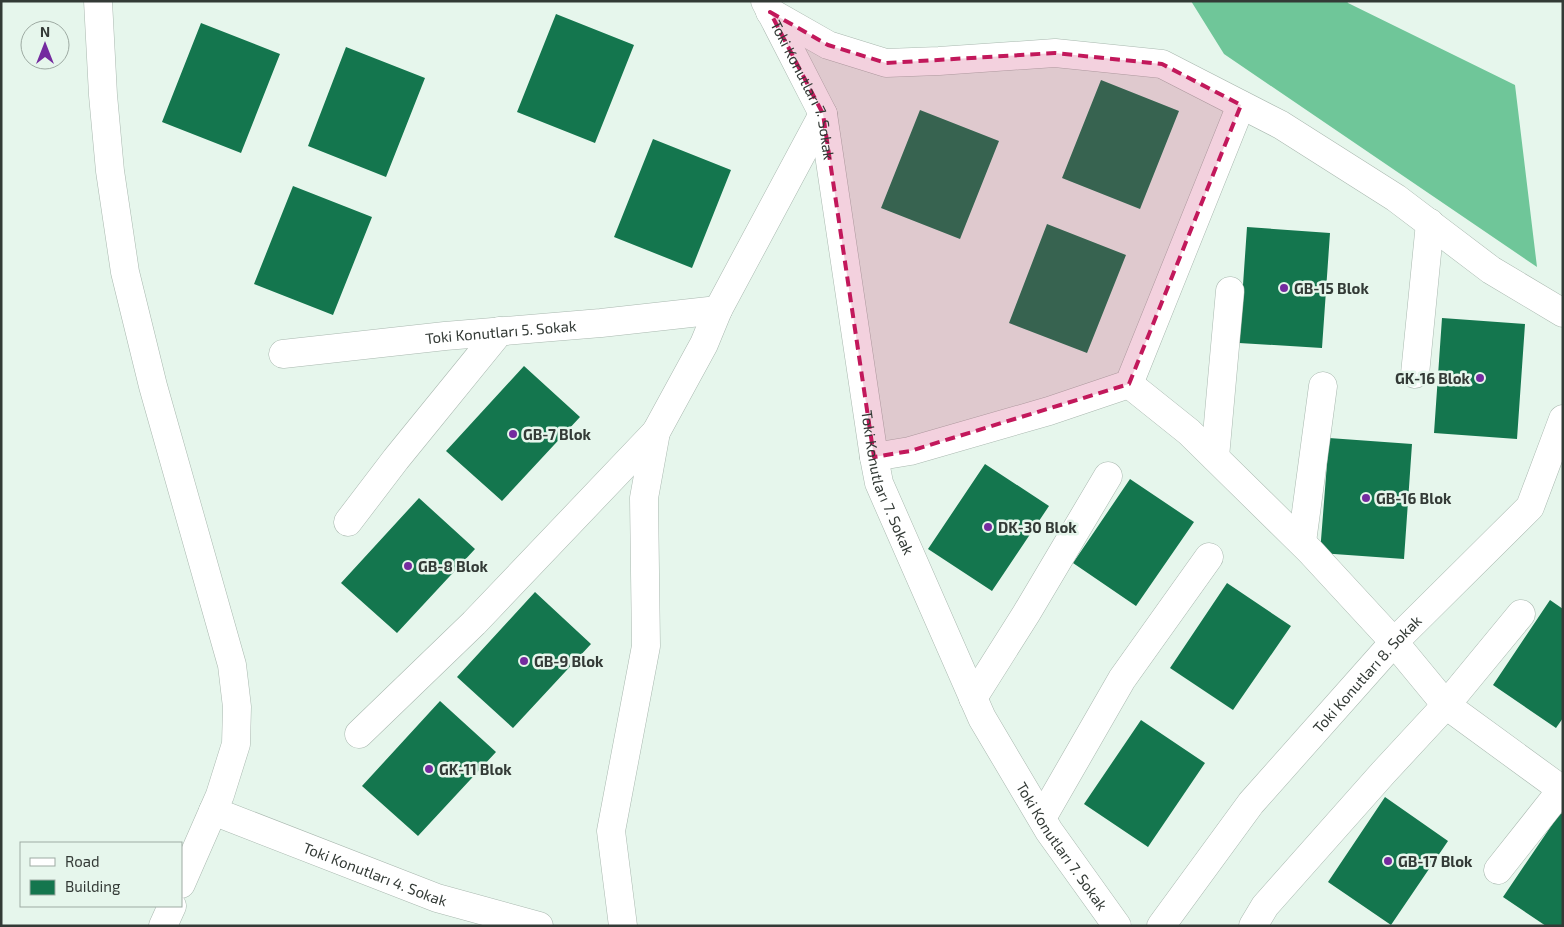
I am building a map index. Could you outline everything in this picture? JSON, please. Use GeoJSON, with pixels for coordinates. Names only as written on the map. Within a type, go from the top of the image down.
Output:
{"type":"FeatureCollection","features":[{"type":"Feature","properties":{"kind":"street"},"geometry":{"type":"LineString","coordinates":[[98,1],[103,95],[110,171],[125,272],[152,386],[232,665],[236,707],[236,744],[214,811],[182,882]]}},
{"type":"Feature","properties":{"kind":"street"},"geometry":{"type":"LineString","coordinates":[[767,7],[828,45],[886,63],[1055,53],[1162,64],[1306,141],[1396,198],[1491,270],[1563,313]]}},
{"type":"Feature","properties":{"kind":"street","name":"Toki Konutları 7. Sokak"},"geometry":{"type":"LineString","coordinates":[[767,7],[823,114],[879,483],[982,718],[1042,818],[1116,926]]}},
{"type":"Feature","properties":{"kind":"street"},"geometry":{"type":"LineString","coordinates":[[874,457],[910,452],[1049,411],[1129,384],[1241,105]]}},
{"type":"Feature","properties":{"kind":"street"},"geometry":{"type":"LineString","coordinates":[[359,734],[474,623],[656,432],[704,344],[718,310],[823,114]]}},
{"type":"Feature","properties":{"kind":"street"},"geometry":{"type":"LineString","coordinates":[[1415,374],[1430,223]]}},
{"type":"Feature","properties":{"kind":"street"},"geometry":{"type":"LineString","coordinates":[[1214,457],[1230,290]]}},
{"type":"Feature","properties":{"kind":"street","name":"Toki Konutları 5. Sokak"},"geometry":{"type":"LineString","coordinates":[[283,354],[445,336],[601,323],[718,310]]}},
{"type":"Feature","properties":{"kind":"street"},"geometry":{"type":"LineString","coordinates":[[348,522],[396,459],[500,331]]}},
{"type":"Feature","properties":{"kind":"street"},"geometry":{"type":"LineString","coordinates":[[1129,384],[1189,432],[1302,542],[1394,642],[1446,705],[1562,788],[1498,870]]}},
{"type":"Feature","properties":{"kind":"street"},"geometry":{"type":"LineString","coordinates":[[1302,542],[1323,386]]}},
{"type":"Feature","properties":{"kind":"street","name":"Toki Konutları 8. Sokak"},"geometry":{"type":"LineString","coordinates":[[1160,926],[1251,803],[1394,642],[1530,507],[1563,420]]}},
{"type":"Feature","properties":{"kind":"street"},"geometry":{"type":"LineString","coordinates":[[623,926],[611,830],[646,646],[644,498],[656,432]]}},
{"type":"Feature","properties":{"kind":"street"},"geometry":{"type":"LineString","coordinates":[[973,698],[1026,614],[1108,476]]}},
{"type":"Feature","properties":{"kind":"street"},"geometry":{"type":"LineString","coordinates":[[1042,818],[1122,679],[1209,557]]}},
{"type":"Feature","properties":{"kind":"street"},"geometry":{"type":"LineString","coordinates":[[1253,926],[1265,906],[1446,705],[1521,614]]}},
{"type":"Feature","properties":{"kind":"street","name":"Toki Konutları 4. Sokak"},"geometry":{"type":"LineString","coordinates":[[214,811],[437,898],[532,925]]}},
{"type":"Feature","properties":{"kind":"street"},"geometry":{"type":"LineString","coordinates":[[163,926],[172,907]]}},
{"type":"Feature","properties":{"kind":"highlighted area"},"geometry":{"type":"Polygon","coordinates":[[[770,12],[828,45],[886,63],[1055,53],[1162,64],[1241,105],[1129,384],[910,451],[874,457],[823,114],[770,12]]]}},
{"type":"Feature","properties":{"kind":"green space"},"geometry":{"type":"Polygon","coordinates":[[[1191,1],[1347,1],[1515,85],[1537,267],[1224,54],[1191,1]]]}},
{"type":"Feature","properties":{"kind":"building"},"geometry":{"type":"Polygon","coordinates":[[[556,14],[634,45],[595,143],[517,112],[556,14]]]}},
{"type":"Feature","properties":{"kind":"building"},"geometry":{"type":"Polygon","coordinates":[[[201,23],[280,54],[241,153],[162,122],[201,23]]]}},
{"type":"Feature","properties":{"kind":"building"},"geometry":{"type":"Polygon","coordinates":[[[346,47],[425,78],[386,177],[308,146],[346,47]]]}},
{"type":"Feature","properties":{"kind":"building"},"geometry":{"type":"Polygon","coordinates":[[[1101,80],[1179,111],[1140,209],[1062,178],[1101,80]]]}},
{"type":"Feature","properties":{"kind":"building"},"geometry":{"type":"Polygon","coordinates":[[[920,110],[999,141],[960,239],[881,208],[920,110]]]}},
{"type":"Feature","properties":{"kind":"building"},"geometry":{"type":"Polygon","coordinates":[[[653,139],[731,170],[692,268],[614,237],[653,139]]]}},
{"type":"Feature","properties":{"kind":"building"},"geometry":{"type":"Polygon","coordinates":[[[293,186],[372,217],[333,315],[254,284],[293,186]]]}},
{"type":"Feature","properties":{"kind":"building"},"geometry":{"type":"Polygon","coordinates":[[[1047,224],[1126,255],[1087,353],[1009,323],[1047,224]]]}},
{"type":"Feature","properties":{"kind":"building","name":"GB-15 Blok"},"geometry":{"type":"Polygon","coordinates":[[[1247,227],[1330,233],[1322,348],[1239,343],[1247,227]]]}},
{"type":"Feature","properties":{"kind":"building","name":"GK-16 Blok"},"geometry":{"type":"Polygon","coordinates":[[[1442,318],[1525,324],[1517,439],[1434,433],[1442,318]]]}},
{"type":"Feature","properties":{"kind":"building","name":"GB-7 Blok"},"geometry":{"type":"Polygon","coordinates":[[[524,366],[580,417],[502,501],[446,451],[524,366]]]}},
{"type":"Feature","properties":{"kind":"building","name":"GB-16 Blok"},"geometry":{"type":"Polygon","coordinates":[[[1329,438],[1412,444],[1404,559],[1320,553],[1329,438]]]}},
{"type":"Feature","properties":{"kind":"building","name":"DK-30 Blok"},"geometry":{"type":"Polygon","coordinates":[[[985,464],[1049,506],[992,591],[928,549],[985,464]]]}},
{"type":"Feature","properties":{"kind":"building"},"geometry":{"type":"Polygon","coordinates":[[[1130,479],[1194,522],[1136,606],[1073,563],[1130,479]]]}},
{"type":"Feature","properties":{"kind":"building","name":"GB-8 Blok"},"geometry":{"type":"Polygon","coordinates":[[[419,498],[475,549],[397,633],[341,583],[419,498]]]}},
{"type":"Feature","properties":{"kind":"building"},"geometry":{"type":"Polygon","coordinates":[[[1227,583],[1291,626],[1233,710],[1170,668],[1227,583]]]}},
{"type":"Feature","properties":{"kind":"building","name":"GB-9 Blok"},"geometry":{"type":"Polygon","coordinates":[[[535,592],[591,644],[513,728],[457,677],[535,592]]]}},
{"type":"Feature","properties":{"kind":"building"},"geometry":{"type":"Polygon","coordinates":[[[1550,600],[1563,609],[1563,718],[1556,728],[1493,685],[1550,600]]]}},
{"type":"Feature","properties":{"kind":"building","name":"GK-11 Blok"},"geometry":{"type":"Polygon","coordinates":[[[440,701],[496,752],[418,836],[362,786],[440,701]]]}},
{"type":"Feature","properties":{"kind":"building"},"geometry":{"type":"Polygon","coordinates":[[[1141,720],[1205,763],[1148,847],[1084,804],[1141,720]]]}},
{"type":"Feature","properties":{"kind":"building","name":"GB-17 Blok"},"geometry":{"type":"Polygon","coordinates":[[[1385,797],[1448,841],[1391,925],[1328,882],[1385,797]]]}},
{"type":"Feature","properties":{"kind":"building"},"geometry":{"type":"Polygon","coordinates":[[[1560,813],[1563,814],[1563,926],[1546,926],[1503,897],[1560,813]]]}},
{"type":"Feature","properties":{"kind":"place","name":"GB-15 Blok"},"geometry":{"type":"Point","coordinates":[1284,288]}},
{"type":"Feature","properties":{"kind":"place","name":"GK-16 Blok"},"geometry":{"type":"Point","coordinates":[1480,378]}},
{"type":"Feature","properties":{"kind":"place","name":"GB-7 Blok"},"geometry":{"type":"Point","coordinates":[513,434]}},
{"type":"Feature","properties":{"kind":"place","name":"GB-16 Blok"},"geometry":{"type":"Point","coordinates":[1366,498]}},
{"type":"Feature","properties":{"kind":"place","name":"DK-30 Blok"},"geometry":{"type":"Point","coordinates":[988,527]}},
{"type":"Feature","properties":{"kind":"place","name":"GB-8 Blok"},"geometry":{"type":"Point","coordinates":[408,566]}},
{"type":"Feature","properties":{"kind":"place","name":"GB-9 Blok"},"geometry":{"type":"Point","coordinates":[524,661]}},
{"type":"Feature","properties":{"kind":"place","name":"GK-11 Blok"},"geometry":{"type":"Point","coordinates":[429,769]}},
{"type":"Feature","properties":{"kind":"place","name":"GB-17 Blok"},"geometry":{"type":"Point","coordinates":[1388,861]}}]}
